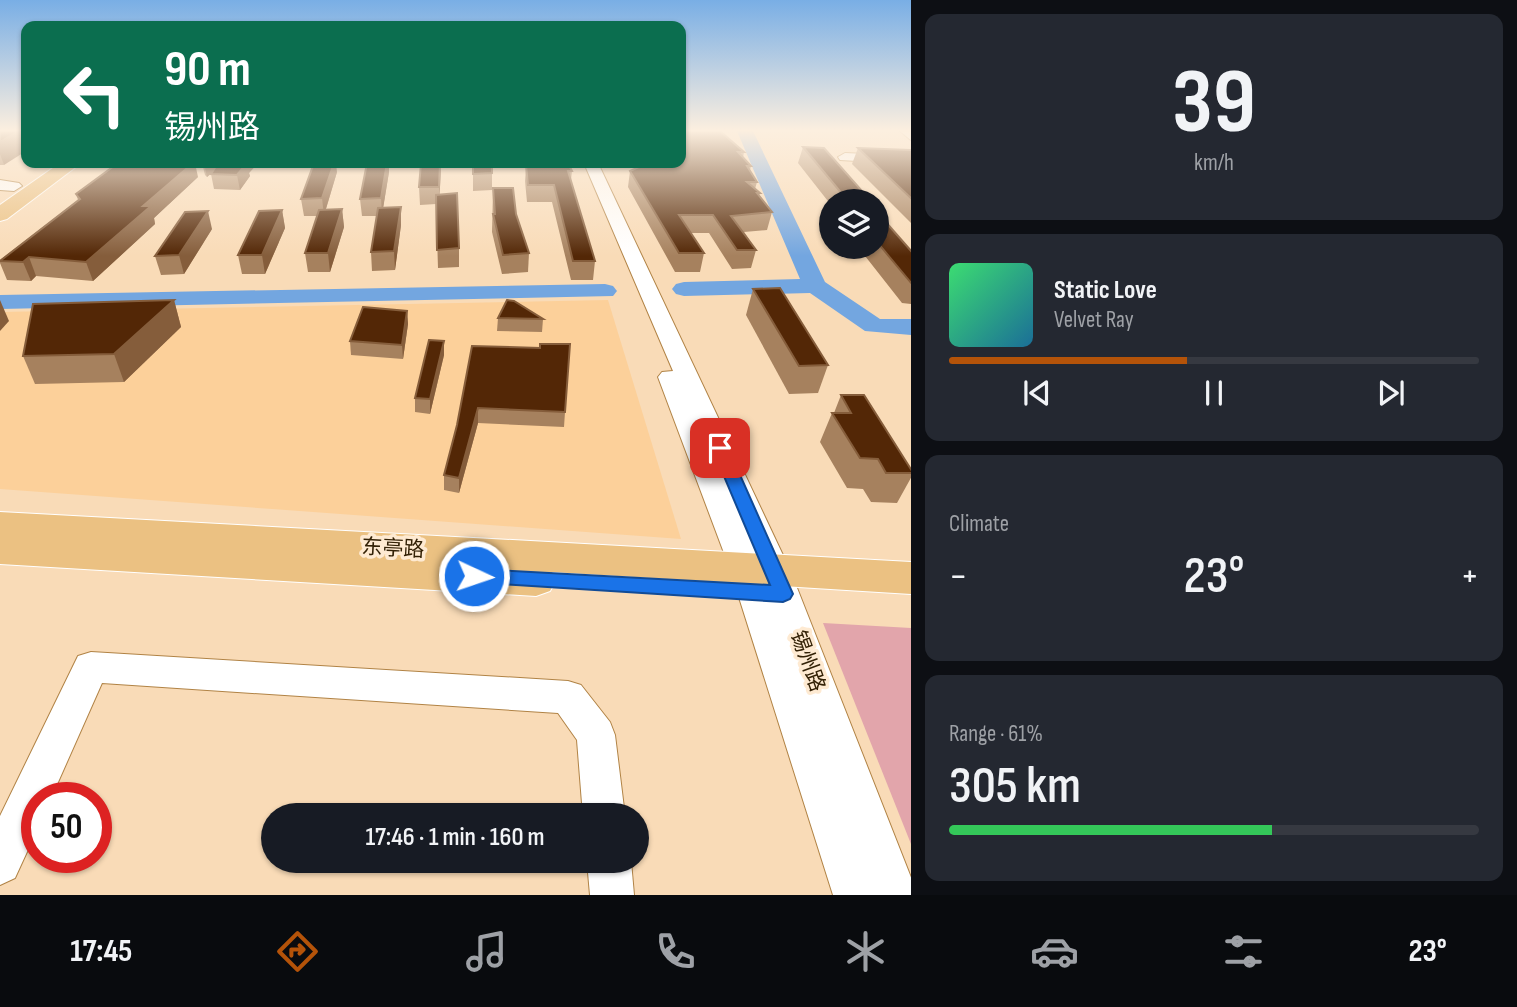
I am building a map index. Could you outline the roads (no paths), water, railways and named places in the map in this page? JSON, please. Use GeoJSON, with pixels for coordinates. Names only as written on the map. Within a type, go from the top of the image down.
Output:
{"type":"FeatureCollection","features":[{"type":"Feature","properties":{"kind":"main road"},"geometry":{"type":"LineString","coordinates":[[4,189],[31,173]]}},
{"type":"Feature","properties":{"kind":"main road"},"geometry":{"type":"LineString","coordinates":[[0,215],[58,173]]}},
{"type":"Feature","properties":{"kind":"main road","name":"东亭路"},"geometry":{"type":"LineString","coordinates":[[2,534],[764,581],[911,601]]}},
{"type":"Feature","properties":{"kind":"main road","name":"东亭路"},"geometry":{"type":"LineString","coordinates":[[764,581],[911,578]]}},
{"type":"Feature","properties":{"kind":"street","name":"锡州路"},"geometry":{"type":"LineString","coordinates":[[583,173],[764,581],[855,895]]}},
{"type":"Feature","properties":{"kind":"street","name":"锡州路"},"geometry":{"type":"LineString","coordinates":[[596,173],[895,895]]}},
{"type":"Feature","properties":{"kind":"street"},"geometry":{"type":"LineString","coordinates":[[610,873],[612,895]]}},
{"type":"Feature","properties":{"kind":"lane"},"geometry":{"type":"LineString","coordinates":[[0,863],[91,667],[568,697],[596,735],[603,803]]}},
{"type":"Feature","properties":{"kind":"waterway"},"geometry":{"type":"LineString","coordinates":[[764,173],[815,286]]}},
{"type":"Feature","properties":{"kind":"waterway"},"geometry":{"type":"LineString","coordinates":[[684,289],[815,286]]}},
{"type":"Feature","properties":{"kind":"waterway"},"geometry":{"type":"LineString","coordinates":[[815,286],[874,326],[911,327]]}},
{"type":"Feature","properties":{"kind":"waterway"},"geometry":{"type":"LineString","coordinates":[[0,302],[605,291]]}}]}
